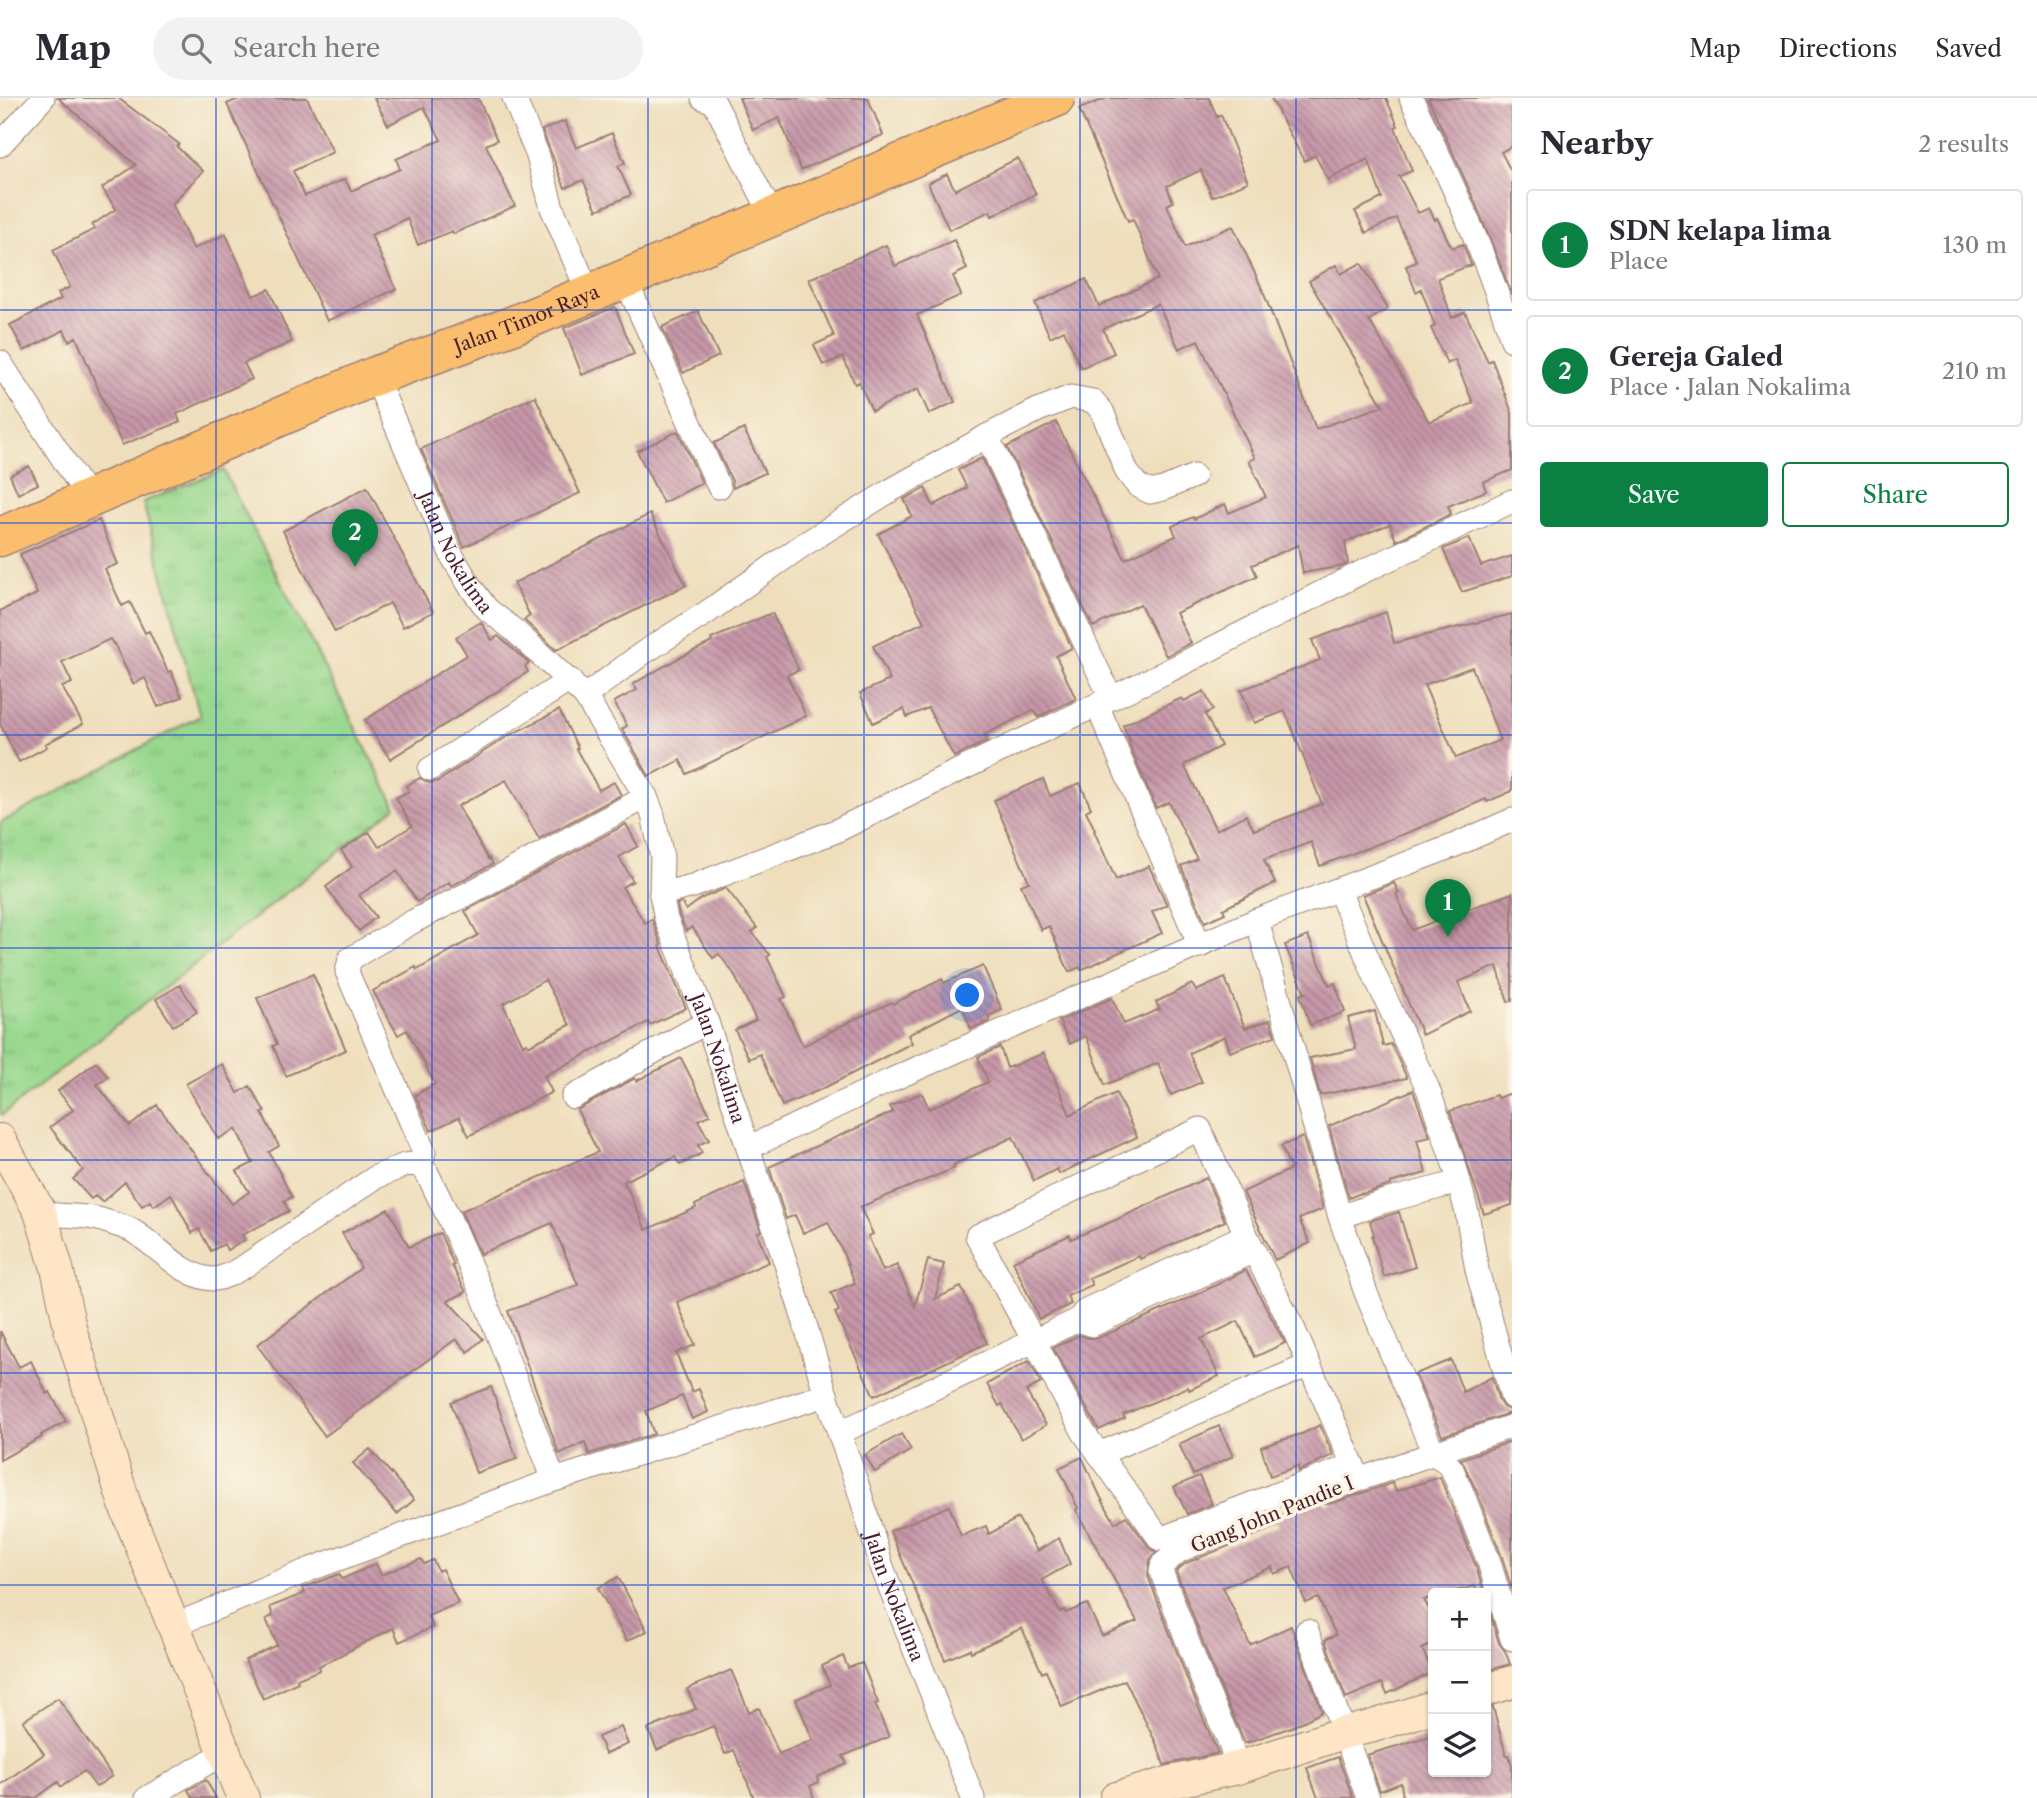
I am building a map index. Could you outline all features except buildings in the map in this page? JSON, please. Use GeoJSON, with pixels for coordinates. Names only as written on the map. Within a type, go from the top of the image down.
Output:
{"type":"FeatureCollection","features":[{"type":"Feature","properties":{"kind":"highway","name":"Jalan Timor Raya"},"geometry":{"type":"LineString","coordinates":[[0,537],[375,376],[511,326],[1055,98]]}},
{"type":"Feature","properties":{"kind":"main road"},"geometry":{"type":"LineString","coordinates":[[0,1140],[40,1213],[57,1268],[70,1328],[126,1508],[243,1798]]}},
{"type":"Feature","properties":{"kind":"main road"},"geometry":{"type":"LineString","coordinates":[[1491,1688],[1512,1682]]}},
{"type":"Feature","properties":{"kind":"main road"},"geometry":{"type":"LineString","coordinates":[[1115,1798],[1171,1782],[1238,1768],[1428,1709]]}},
{"type":"Feature","properties":{"kind":"street"},"geometry":{"type":"LineString","coordinates":[[0,145],[43,98]]}},
{"type":"Feature","properties":{"kind":"street"},"geometry":{"type":"LineString","coordinates":[[514,98],[538,156],[552,208],[589,294]]}},
{"type":"Feature","properties":{"kind":"street"},"geometry":{"type":"LineString","coordinates":[[1411,98],[1456,190],[1487,267],[1512,340]]}},
{"type":"Feature","properties":{"kind":"street"},"geometry":{"type":"LineString","coordinates":[[710,99],[773,217]]}},
{"type":"Feature","properties":{"kind":"street"},"geometry":{"type":"LineString","coordinates":[[625,279],[719,487]]}},
{"type":"Feature","properties":{"kind":"street"},"geometry":{"type":"LineString","coordinates":[[0,362],[89,499]]}},
{"type":"Feature","properties":{"kind":"street","name":"Jalan Nokalima"},"geometry":{"type":"LineString","coordinates":[[375,376],[452,556],[470,586],[487,609],[577,688],[646,797],[653,815],[662,857],[661,894],[666,919],[707,1022],[882,1567],[973,1798]]}},
{"type":"Feature","properties":{"kind":"street"},"geometry":{"type":"LineString","coordinates":[[430,769],[643,653],[803,545],[888,492],[987,436],[1038,410],[1071,397],[1093,401],[1102,411],[1127,472],[1137,485],[1150,492],[1194,476]]}},
{"type":"Feature","properties":{"kind":"street"},"geometry":{"type":"LineString","coordinates":[[987,436],[1104,702],[1200,946]]}},
{"type":"Feature","properties":{"kind":"street"},"geometry":{"type":"LineString","coordinates":[[661,894],[694,886],[836,831],[1512,501]]}},
{"type":"Feature","properties":{"kind":"street"},"geometry":{"type":"LineString","coordinates":[[420,1166],[424,1152],[347,972],[350,959],[414,921],[646,797]]}},
{"type":"Feature","properties":{"kind":"street"},"geometry":{"type":"LineString","coordinates":[[748,1148],[891,1080],[1257,920],[1453,846],[1512,820]]}},
{"type":"Feature","properties":{"kind":"street"},"geometry":{"type":"LineString","coordinates":[[1339,890],[1375,976],[1428,1089],[1459,1182],[1477,1270],[1512,1397]]}},
{"type":"Feature","properties":{"kind":"street"},"geometry":{"type":"LineString","coordinates":[[1257,920],[1340,1217],[1366,1293],[1434,1454],[1451,1469],[1464,1495],[1489,1562],[1512,1639]]}},
{"type":"Feature","properties":{"kind":"street"},"geometry":{"type":"LineString","coordinates":[[573,1097],[707,1022]]}},
{"type":"Feature","properties":{"kind":"street"},"geometry":{"type":"LineString","coordinates":[[1200,1129],[1250,1243],[1309,1365],[1353,1465],[1160,1539],[1084,1433],[977,1236],[1200,1129]]}},
{"type":"Feature","properties":{"kind":"street"},"geometry":{"type":"LineString","coordinates":[[40,1213],[82,1215],[130,1230],[192,1273],[216,1279],[245,1266],[376,1177],[405,1165],[420,1166],[427,1173],[449,1218],[482,1293],[554,1480]]}},
{"type":"Feature","properties":{"kind":"street"},"geometry":{"type":"LineString","coordinates":[[1340,1217],[1382,1202],[1459,1182]]}},
{"type":"Feature","properties":{"kind":"street"},"geometry":{"type":"LineString","coordinates":[[839,1433],[1078,1320],[1092,1325],[1250,1243]]}},
{"type":"Feature","properties":{"kind":"street"},"geometry":{"type":"LineString","coordinates":[[1099,1454],[1309,1365]]}},
{"type":"Feature","properties":{"kind":"street"},"geometry":{"type":"LineString","coordinates":[[175,1625],[311,1569],[554,1480],[826,1395]]}},
{"type":"Feature","properties":{"kind":"street"},"geometry":{"type":"LineString","coordinates":[[1434,1454],[1512,1426]]}},
{"type":"Feature","properties":{"kind":"street","name":"Gang John Pandie I"},"geometry":{"type":"LineString","coordinates":[[1238,1768],[1161,1571],[1163,1564],[1179,1551],[1222,1532],[1434,1454]]}},
{"type":"Feature","properties":{"kind":"street"},"geometry":{"type":"LineString","coordinates":[[1307,1631],[1368,1798]]}},
{"type":"Feature","properties":{"kind":"street"},"geometry":{"type":"LineString","coordinates":[[147,1798],[224,1753]]}},
{"type":"Feature","properties":{"kind":"green space"},"geometry":{"type":"Polygon","coordinates":[[[223,470],[396,807],[2,1115],[0,823],[200,716],[143,502],[223,470]]]}},
{"type":"Feature","properties":{"kind":"place","name":"Gereja Galed"},"geometry":{"type":"Point","coordinates":[355,567]}},
{"type":"Feature","properties":{"kind":"place","name":"SDN kelapa lima"},"geometry":{"type":"Point","coordinates":[1448,937]}}]}
